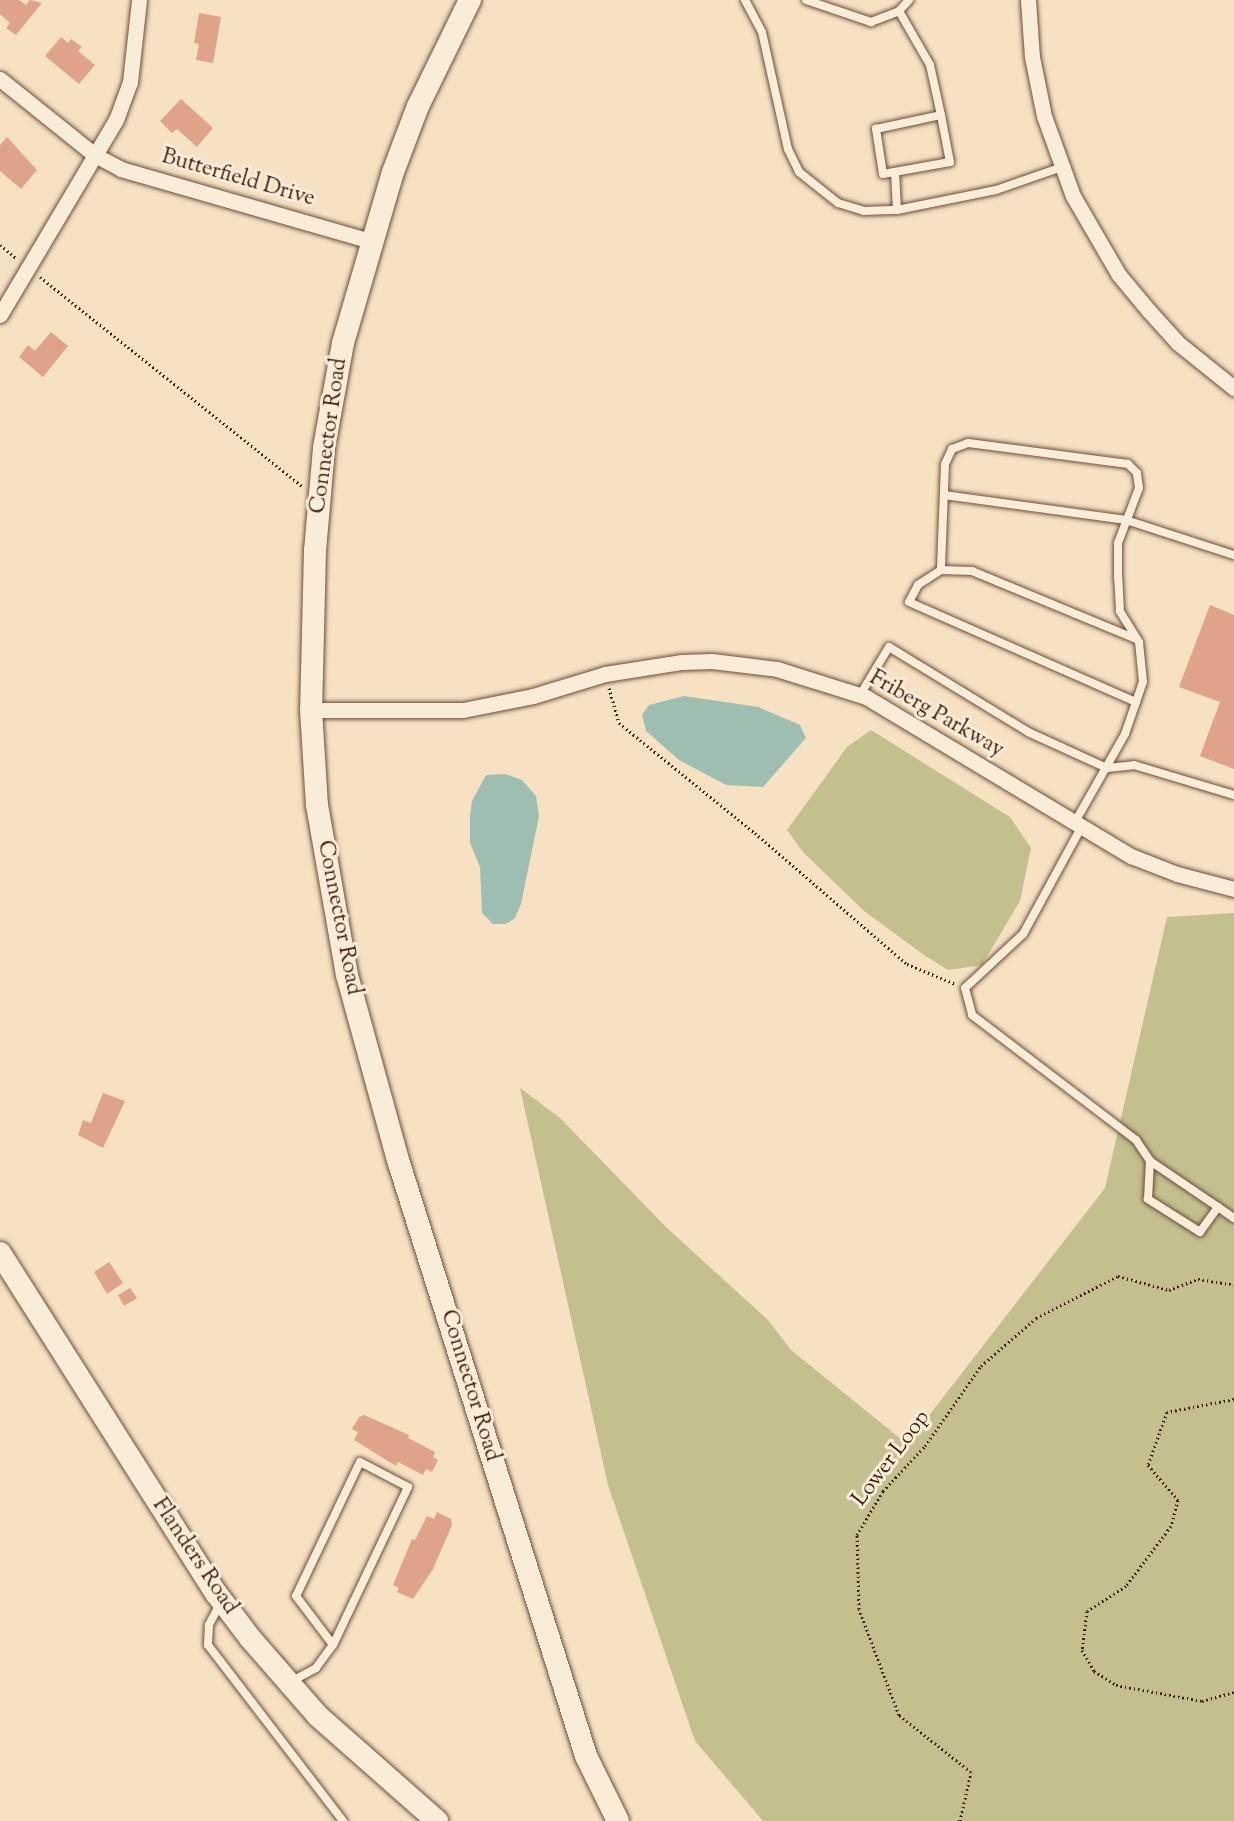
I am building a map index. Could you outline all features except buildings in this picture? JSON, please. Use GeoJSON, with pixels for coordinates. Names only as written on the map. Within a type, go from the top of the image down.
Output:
{"type":"FeatureCollection","features":[{"type":"Feature","properties":{"kind":"street"},"geometry":{"type":"LineString","coordinates":[[0,315],[116,120],[130,82],[139,0]]}},
{"type":"Feature","properties":{"kind":"street","name":"Connector Road"},"geometry":{"type":"LineString","coordinates":[[470,0],[418,106],[370,241],[343,343],[320,501],[310,640],[311,710],[325,864],[344,964],[372,1073],[586,1756],[618,1821]]}},
{"type":"Feature","properties":{"kind":"street"},"geometry":{"type":"LineString","coordinates":[[1028,0],[1032,57],[1041,104],[1062,167],[1082,213],[1119,275],[1178,343],[1234,388]]}},
{"type":"Feature","properties":{"kind":"street","name":"Butterfield Drive"},"geometry":{"type":"LineString","coordinates":[[0,79],[95,155],[121,169],[370,241]]}},
{"type":"Feature","properties":{"kind":"street","name":"Friberg Parkway"},"geometry":{"type":"LineString","coordinates":[[311,710],[463,710],[533,696],[605,674],[648,665],[712,661],[777,669],[860,695],[1131,856],[1177,874],[1234,889]]}},
{"type":"Feature","properties":{"kind":"street","name":"Flanders Road"},"geometry":{"type":"LineString","coordinates":[[0,1253],[222,1600],[288,1683],[368,1763],[437,1821]]}},
{"type":"Feature","properties":{"kind":"lane"},"geometry":{"type":"LineString","coordinates":[[745,0],[762,32],[788,150],[799,172],[838,203],[864,211],[897,210],[996,190],[1062,167]]}},
{"type":"Feature","properties":{"kind":"lane"},"geometry":{"type":"LineString","coordinates":[[806,0],[871,22],[898,11],[909,0]]}},
{"type":"Feature","properties":{"kind":"lane"},"geometry":{"type":"LineString","coordinates":[[898,11],[930,65],[941,115],[950,162],[884,174],[876,129],[941,115]]}},
{"type":"Feature","properties":{"kind":"lane"},"geometry":{"type":"LineString","coordinates":[[895,172],[897,210]]}},
{"type":"Feature","properties":{"kind":"lane"},"geometry":{"type":"LineString","coordinates":[[941,570],[945,464],[952,449],[968,443],[1128,464],[1137,473],[1139,488],[1118,543],[1120,610],[1137,639],[1143,682],[1107,768],[1023,934],[965,988],[972,1015],[1136,1140],[1150,1161],[1234,1218]]}},
{"type":"Feature","properties":{"kind":"lane"},"geometry":{"type":"LineString","coordinates":[[944,495],[1126,520],[1234,555]]}},
{"type":"Feature","properties":{"kind":"lane"},"geometry":{"type":"LineString","coordinates":[[1136,702],[909,602],[918,585],[941,570],[972,571],[1137,639]]}},
{"type":"Feature","properties":{"kind":"lane"},"geometry":{"type":"LineString","coordinates":[[860,695],[889,647],[1028,732],[1107,768],[1134,765],[1234,795]]}},
{"type":"Feature","properties":{"kind":"lane"},"geometry":{"type":"LineString","coordinates":[[1150,1161],[1148,1199],[1200,1232],[1218,1208]]}},
{"type":"Feature","properties":{"kind":"lane"},"geometry":{"type":"LineString","coordinates":[[288,1683],[316,1668],[333,1645],[408,1487],[360,1462],[296,1596],[333,1645]]}},
{"type":"Feature","properties":{"kind":"lane"},"geometry":{"type":"LineString","coordinates":[[222,1600],[209,1625],[208,1645],[343,1821]]}},
{"type":"Feature","properties":{"kind":"path"},"geometry":{"type":"LineString","coordinates":[[0,245],[320,501]]}},
{"type":"Feature","properties":{"kind":"path"},"geometry":{"type":"LineString","coordinates":[[605,674],[619,723],[755,833],[907,964],[965,988]]}},
{"type":"Feature","properties":{"kind":"path","name":"Lower Loop"},"geometry":{"type":"LineString","coordinates":[[960,1821],[972,1772],[898,1715],[859,1609],[857,1535],[883,1491],[925,1446],[981,1366],[1036,1317],[1119,1276],[1169,1290],[1198,1279],[1234,1285]]}},
{"type":"Feature","properties":{"kind":"path"},"geometry":{"type":"LineString","coordinates":[[1234,1399],[1167,1412],[1148,1465],[1178,1500],[1171,1527],[1126,1586],[1088,1611],[1083,1650],[1094,1671],[1116,1685],[1202,1701],[1234,1692]]}},
{"type":"Feature","properties":{"kind":"shaded area"},"geometry":{"type":"Polygon","coordinates":[[[684,696],[758,707],[800,725],[806,738],[763,787],[726,785],[679,760],[646,731],[642,715],[649,705],[684,696]]]}},
{"type":"Feature","properties":{"kind":"shaded area"},"geometry":{"type":"Polygon","coordinates":[[[871,730],[1010,817],[1031,848],[1020,901],[982,965],[948,970],[924,955],[864,911],[803,852],[787,830],[847,747],[871,730]]]}},
{"type":"Feature","properties":{"kind":"shaded area"},"geometry":{"type":"Polygon","coordinates":[[[505,774],[522,780],[536,796],[539,816],[521,904],[515,918],[506,924],[493,924],[482,913],[480,867],[470,843],[470,816],[472,801],[486,775],[505,774]]]}},
{"type":"Feature","properties":{"kind":"shaded area"},"geometry":{"type":"Polygon","coordinates":[[[1234,913],[1234,1821],[763,1821],[695,1741],[608,1485],[520,1088],[560,1118],[667,1228],[768,1320],[791,1350],[907,1444],[1105,1188],[1167,917],[1234,913]]]}}]}
